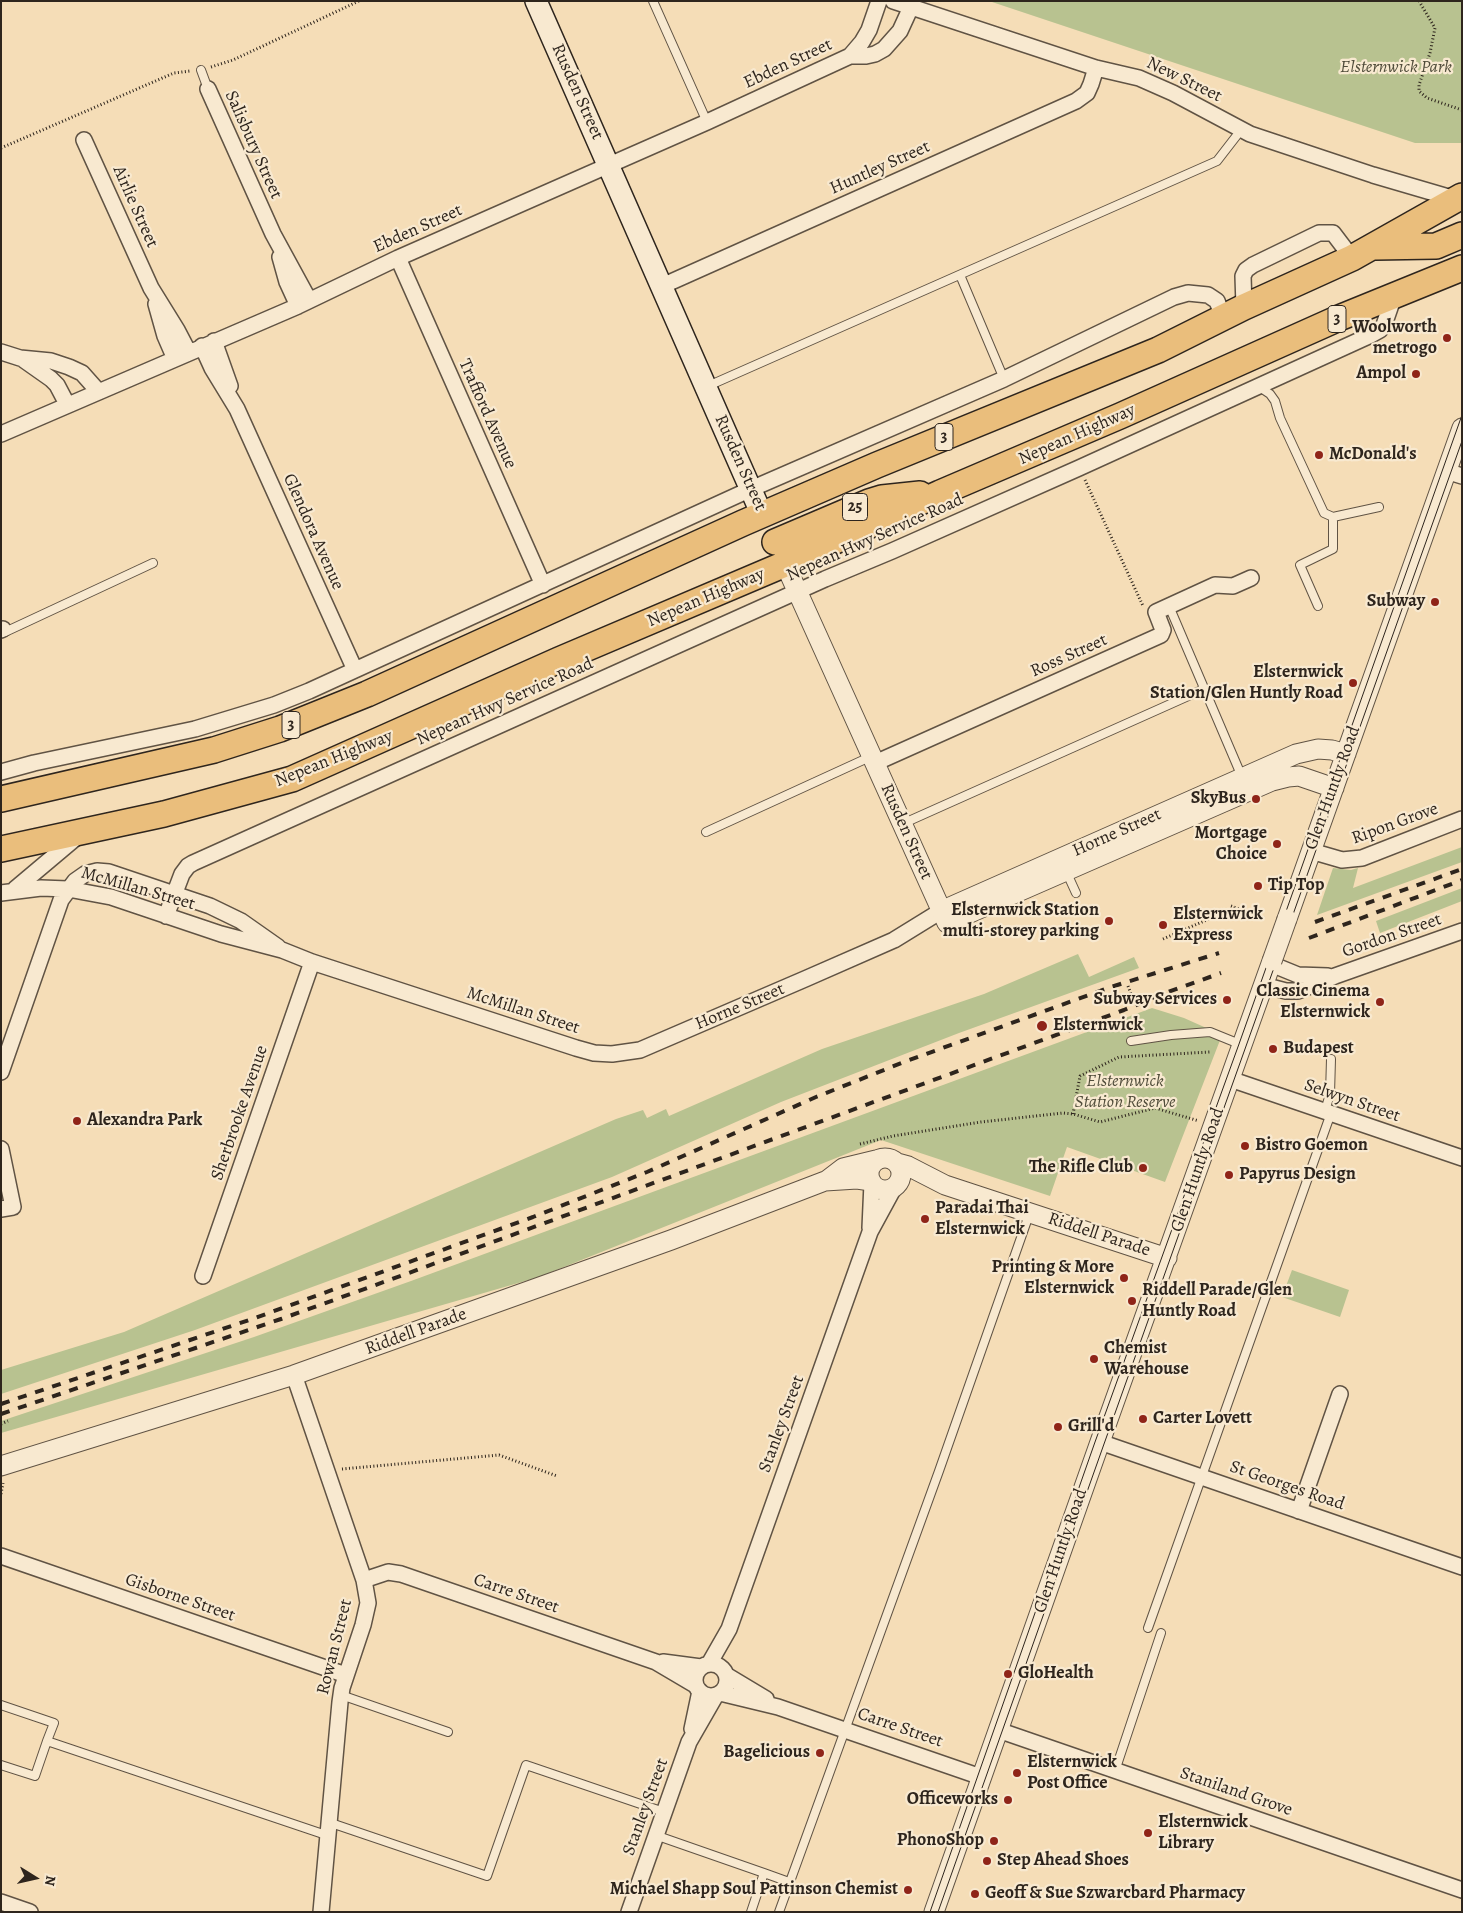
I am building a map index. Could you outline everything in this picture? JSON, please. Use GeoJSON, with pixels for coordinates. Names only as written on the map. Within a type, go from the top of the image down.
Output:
{"type":"FeatureCollection","features":[{"type":"Feature","properties":{"kind":"highway","name":"3"},"geometry":{"type":"LineString","coordinates":[[1,799],[214,750],[280,729],[376,690],[663,558],[963,429],[1158,350],[1233,312],[1362,253],[1458,198]]}},
{"type":"Feature","properties":{"kind":"highway"},"geometry":{"type":"LineString","coordinates":[[1362,253],[1436,246],[1462,235]]}},
{"type":"Feature","properties":{"kind":"highway","name":"Nepean Highway"},"geometry":{"type":"LineString","coordinates":[[940,493],[1120,416],[1339,318],[1462,268]]}},
{"type":"Feature","properties":{"kind":"highway","name":"25"},"geometry":{"type":"LineString","coordinates":[[780,553],[869,502],[908,495],[940,493]]}},
{"type":"Feature","properties":{"kind":"highway","name":"Rusden Street"},"geometry":{"type":"LineString","coordinates":[[762,515],[780,553]]}},
{"type":"Feature","properties":{"kind":"highway","name":"Nepean Highway"},"geometry":{"type":"LineString","coordinates":[[1,849],[164,814],[292,779],[559,660],[780,553]]}},
{"type":"Feature","properties":{"kind":"main road","name":"Rusden Street"},"geometry":{"type":"LineString","coordinates":[[536,1],[762,515]]}},
{"type":"Feature","properties":{"kind":"street","name":"Ebden Street"},"geometry":{"type":"LineString","coordinates":[[1,434],[303,303],[398,258],[707,122],[850,56],[869,30],[879,1]]}},
{"type":"Feature","properties":{"kind":"street","name":"New Street"},"geometry":{"type":"LineString","coordinates":[[893,1],[1096,68],[1127,74],[1173,93],[1241,130],[1372,175],[1458,198]]}},
{"type":"Feature","properties":{"kind":"street","name":"Ebden Street"},"geometry":{"type":"LineString","coordinates":[[850,56],[875,54],[884,48],[900,30],[911,7]]}},
{"type":"Feature","properties":{"kind":"street","name":"Huntley Street"},"geometry":{"type":"LineString","coordinates":[[662,286],[1076,101],[1087,92],[1096,68]]}},
{"type":"Feature","properties":{"kind":"street","name":"Salisbury Street"},"geometry":{"type":"LineString","coordinates":[[208,89],[273,234],[287,282],[303,303]]}},
{"type":"Feature","properties":{"kind":"street","name":"Airlie Street"},"geometry":{"type":"LineString","coordinates":[[84,140],[151,288],[165,336],[175,358]]}},
{"type":"Feature","properties":{"kind":"street"},"geometry":{"type":"LineString","coordinates":[[1,772],[34,763],[195,729],[274,705],[355,670],[751,489],[1004,379],[1174,297],[1188,293],[1208,295],[1233,312],[1246,270],[1319,233],[1333,233],[1362,253]]}},
{"type":"Feature","properties":{"kind":"street","name":"Trafford Avenue"},"geometry":{"type":"LineString","coordinates":[[398,258],[542,585]]}},
{"type":"Feature","properties":{"kind":"street","name":"Airlie Street"},"geometry":{"type":"LineString","coordinates":[[151,288],[178,330],[202,347]]}},
{"type":"Feature","properties":{"kind":"street","name":"Nepean Hwy Service Road"},"geometry":{"type":"LineString","coordinates":[[166,916],[182,874],[193,862],[1079,468],[1380,330],[1387,319],[1394,296]]}},
{"type":"Feature","properties":{"kind":"street"},"geometry":{"type":"LineString","coordinates":[[1281,344],[1301,366]]}},
{"type":"Feature","properties":{"kind":"street","name":"Glendora Avenue"},"geometry":{"type":"LineString","coordinates":[[202,347],[212,368],[237,409],[355,670]]}},
{"type":"Feature","properties":{"kind":"street"},"geometry":{"type":"LineString","coordinates":[[1,352],[20,358],[51,361],[69,367],[82,373],[98,391]]}},
{"type":"Feature","properties":{"kind":"street"},"geometry":{"type":"LineString","coordinates":[[20,358],[51,378],[67,404]]}},
{"type":"Feature","properties":{"kind":"street","name":"Glen Huntly Road"},"geometry":{"type":"LineString","coordinates":[[934,1912],[1346,754],[1454,474],[1462,428]]}},
{"type":"Feature","properties":{"kind":"street","name":"Rusden Street"},"geometry":{"type":"LineString","coordinates":[[780,553],[944,917]]}},
{"type":"Feature","properties":{"kind":"street"},"geometry":{"type":"LineString","coordinates":[[1163,609],[1216,585],[1233,586],[1251,578]]}},
{"type":"Feature","properties":{"kind":"street","name":"Ross Street"},"geometry":{"type":"LineString","coordinates":[[874,760],[1161,635],[1163,630],[1163,609]]}},
{"type":"Feature","properties":{"kind":"street","name":"Horne Street"},"geometry":{"type":"LineString","coordinates":[[612,1054],[640,1050],[1054,871],[1245,784],[1306,751],[1329,749],[1346,754]]}},
{"type":"Feature","properties":{"kind":"street","name":"Horne Street"},"geometry":{"type":"LineString","coordinates":[[1245,784],[1296,776],[1334,788]]}},
{"type":"Feature","properties":{"kind":"street","name":"Ripon Grove"},"geometry":{"type":"LineString","coordinates":[[1311,851],[1342,860],[1356,859],[1462,819]]}},
{"type":"Feature","properties":{"kind":"street"},"geometry":{"type":"LineString","coordinates":[[8,892],[85,830]]}},
{"type":"Feature","properties":{"kind":"street","name":"McMillan Street"},"geometry":{"type":"LineString","coordinates":[[282,950],[263,934],[221,910],[105,871],[85,874],[74,881],[68,889],[111,897],[221,934],[282,950],[312,962],[576,1048],[594,1053],[612,1054]]}},
{"type":"Feature","properties":{"kind":"street"},"geometry":{"type":"LineString","coordinates":[[8,892],[33,888],[68,889]]}},
{"type":"Feature","properties":{"kind":"street"},"geometry":{"type":"LineString","coordinates":[[1,1072],[4,1053],[61,900],[68,889]]}},
{"type":"Feature","properties":{"kind":"street","name":"Gordon Street"},"geometry":{"type":"LineString","coordinates":[[1263,985],[1286,991],[1298,991],[1462,931]]}},
{"type":"Feature","properties":{"kind":"street","name":"Sherbrooke Avenue"},"geometry":{"type":"LineString","coordinates":[[204,1276],[312,962]]}},
{"type":"Feature","properties":{"kind":"street","name":"Gordon Street"},"geometry":{"type":"LineString","coordinates":[[1271,963],[1298,975],[1335,976]]}},
{"type":"Feature","properties":{"kind":"street","name":"Selwyn Street"},"geometry":{"type":"LineString","coordinates":[[1230,1079],[1462,1158]]}},
{"type":"Feature","properties":{"kind":"street"},"geometry":{"type":"LineString","coordinates":[[1,1149],[12,1207],[1,1209]]}},
{"type":"Feature","properties":{"kind":"street"},"geometry":{"type":"LineString","coordinates":[[887,1158],[897,1163],[901,1174],[896,1186],[884,1190],[876,1187],[871,1182],[870,1169],[876,1160],[887,1158]]}},
{"type":"Feature","properties":{"kind":"street","name":"Riddell Parade"},"geometry":{"type":"LineString","coordinates":[[825,1182],[843,1168],[876,1160]]}},
{"type":"Feature","properties":{"kind":"street","name":"Riddell Parade"},"geometry":{"type":"LineString","coordinates":[[897,1163],[908,1166],[945,1185],[1167,1258]]}},
{"type":"Feature","properties":{"kind":"street","name":"Riddell Parade"},"geometry":{"type":"LineString","coordinates":[[1,1466],[294,1375],[671,1240],[825,1182],[857,1179],[871,1182]]}},
{"type":"Feature","properties":{"kind":"street","name":"Stanley Street"},"geometry":{"type":"LineString","coordinates":[[870,1232],[871,1182]]}},
{"type":"Feature","properties":{"kind":"street","name":"Riddell Parade"},"geometry":{"type":"LineString","coordinates":[[896,1186],[945,1185]]}},
{"type":"Feature","properties":{"kind":"street","name":"Stanley Street"},"geometry":{"type":"LineString","coordinates":[[705,1665],[729,1629],[870,1232],[896,1186]]}},
{"type":"Feature","properties":{"kind":"street","name":"Rowan Street"},"geometry":{"type":"LineString","coordinates":[[294,1375],[367,1593],[366,1613],[341,1695],[320,1911]]}},
{"type":"Feature","properties":{"kind":"street"},"geometry":{"type":"LineString","coordinates":[[1299,1510],[1340,1394]]}},
{"type":"Feature","properties":{"kind":"street","name":"St Georges Road"},"geometry":{"type":"LineString","coordinates":[[1100,1442],[1462,1567]]}},
{"type":"Feature","properties":{"kind":"street","name":"Gisborne Street"},"geometry":{"type":"LineString","coordinates":[[1,1556],[346,1675]]}},
{"type":"Feature","properties":{"kind":"street","name":"Carre Street"},"geometry":{"type":"LineString","coordinates":[[364,1580],[388,1572],[401,1574],[656,1662],[697,1688]]}},
{"type":"Feature","properties":{"kind":"street","name":"Stanley Street"},"geometry":{"type":"LineString","coordinates":[[725,1672],[729,1629]]}},
{"type":"Feature","properties":{"kind":"street","name":"Carre Street"},"geometry":{"type":"LineString","coordinates":[[656,1662],[705,1665]]}},
{"type":"Feature","properties":{"kind":"street"},"geometry":{"type":"LineString","coordinates":[[714,1664],[725,1672],[726,1685],[718,1694],[707,1696],[697,1688],[696,1675],[705,1665],[714,1664]]}},
{"type":"Feature","properties":{"kind":"street","name":"Carre Street"},"geometry":{"type":"LineString","coordinates":[[725,1672],[778,1707]]}},
{"type":"Feature","properties":{"kind":"street","name":"Stanley Street"},"geometry":{"type":"LineString","coordinates":[[629,1912],[689,1742],[697,1688]]}},
{"type":"Feature","properties":{"kind":"street","name":"Stanley Street"},"geometry":{"type":"LineString","coordinates":[[689,1742],[718,1694]]}},
{"type":"Feature","properties":{"kind":"street","name":"Carre Street"},"geometry":{"type":"LineString","coordinates":[[718,1694],[778,1707],[981,1777]]}},
{"type":"Feature","properties":{"kind":"street","name":"Staniland Grove"},"geometry":{"type":"LineString","coordinates":[[998,1730],[1462,1890]]}},
{"type":"Feature","properties":{"kind":"street"},"geometry":{"type":"LineString","coordinates":[[1,1902],[30,1912]]}},
{"type":"Feature","properties":{"kind":"lane"},"geometry":{"type":"LineString","coordinates":[[653,1],[707,122]]}},
{"type":"Feature","properties":{"kind":"lane","name":"Salisbury Street"},"geometry":{"type":"LineString","coordinates":[[201,70],[208,89]]}},
{"type":"Feature","properties":{"kind":"lane"},"geometry":{"type":"LineString","coordinates":[[706,386],[1217,161],[1241,130]]}},
{"type":"Feature","properties":{"kind":"lane"},"geometry":{"type":"LineString","coordinates":[[960,275],[1004,379]]}},
{"type":"Feature","properties":{"kind":"lane"},"geometry":{"type":"LineString","coordinates":[[1258,386],[1270,394],[1275,401],[1280,418],[1324,513],[1333,517],[1379,507]]}},
{"type":"Feature","properties":{"kind":"lane"},"geometry":{"type":"LineString","coordinates":[[1318,606],[1300,565],[1333,549],[1333,517]]}},
{"type":"Feature","properties":{"kind":"lane"},"geometry":{"type":"LineString","coordinates":[[2,630],[5,632],[153,563]]}},
{"type":"Feature","properties":{"kind":"lane"},"geometry":{"type":"LineString","coordinates":[[1163,609],[1204,689],[1245,784]]}},
{"type":"Feature","properties":{"kind":"lane"},"geometry":{"type":"LineString","coordinates":[[902,824],[1204,689]]}},
{"type":"Feature","properties":{"kind":"lane"},"geometry":{"type":"LineString","coordinates":[[706,832],[874,760]]}},
{"type":"Feature","properties":{"kind":"lane"},"geometry":{"type":"LineString","coordinates":[[1054,871],[1076,894]]}},
{"type":"Feature","properties":{"kind":"lane"},"geometry":{"type":"LineString","coordinates":[[1131,1041],[1171,1034],[1210,1032],[1242,1045]]}},
{"type":"Feature","properties":{"kind":"lane"},"geometry":{"type":"LineString","coordinates":[[1148,1628],[1328,1112],[1331,1060]]}},
{"type":"Feature","properties":{"kind":"lane"},"geometry":{"type":"LineString","coordinates":[[780,1912],[789,1882],[846,1729],[1030,1212]]}},
{"type":"Feature","properties":{"kind":"lane"},"geometry":{"type":"LineString","coordinates":[[1115,1771],[1161,1633]]}},
{"type":"Feature","properties":{"kind":"lane"},"geometry":{"type":"LineString","coordinates":[[341,1695],[448,1732]]}},
{"type":"Feature","properties":{"kind":"lane"},"geometry":{"type":"LineString","coordinates":[[1,1705],[54,1724],[35,1776],[1,1765]]}},
{"type":"Feature","properties":{"kind":"lane"},"geometry":{"type":"LineString","coordinates":[[47,1741],[487,1876],[526,1765],[664,1812]]}},
{"type":"Feature","properties":{"kind":"lane"},"geometry":{"type":"LineString","coordinates":[[655,1835],[789,1882]]}},
{"type":"Feature","properties":{"kind":"lane"},"geometry":{"type":"LineString","coordinates":[[750,1912],[764,1873]]}},
{"type":"Feature","properties":{"kind":"path"},"geometry":{"type":"LineString","coordinates":[[1,148],[174,73],[201,70],[233,60],[359,1]]}},
{"type":"Feature","properties":{"kind":"path"},"geometry":{"type":"LineString","coordinates":[[1419,1],[1435,28],[1430,53],[1419,85],[1419,92],[1427,98],[1462,110]]}},
{"type":"Feature","properties":{"kind":"path"},"geometry":{"type":"LineString","coordinates":[[1079,468],[1144,607],[1163,609]]}},
{"type":"Feature","properties":{"kind":"path"},"geometry":{"type":"LineString","coordinates":[[1163,939],[1232,907],[1264,918]]}},
{"type":"Feature","properties":{"kind":"path"},"geometry":{"type":"LineString","coordinates":[[1128,986],[1134,1002]]}},
{"type":"Feature","properties":{"kind":"path"},"geometry":{"type":"LineString","coordinates":[[1073,1114],[1080,1076],[1119,1057],[1210,1052]]}},
{"type":"Feature","properties":{"kind":"path"},"geometry":{"type":"LineString","coordinates":[[856,1145],[893,1136],[981,1122],[1062,1113],[1073,1114],[1100,1122],[1154,1108],[1214,1125]]}},
{"type":"Feature","properties":{"kind":"path"},"geometry":{"type":"LineString","coordinates":[[1,1424],[8,1421]]}},
{"type":"Feature","properties":{"kind":"path"},"geometry":{"type":"LineString","coordinates":[[326,1470],[499,1455],[557,1476]]}},
{"type":"Feature","properties":{"kind":"green space","name":"Elsternwick Park"},"geometry":{"type":"Polygon","coordinates":[[[989,1],[1462,1],[1462,143],[1415,143],[989,1]]]}},
{"type":"Feature","properties":{"kind":"green space"},"geometry":{"type":"Polygon","coordinates":[[[1462,847],[1462,862],[1317,915],[1333,868],[1351,870],[1358,868],[1353,888],[1462,847]]]}},
{"type":"Feature","properties":{"kind":"green space"},"geometry":{"type":"Polygon","coordinates":[[[1462,888],[1462,901],[1380,933],[1376,921],[1462,888]]]}},
{"type":"Feature","properties":{"kind":"green space"},"geometry":{"type":"Polygon","coordinates":[[[1078,954],[1089,977],[1134,957],[1139,968],[959,1033],[781,1102],[612,1177],[195,1330],[1,1394],[1,1370],[124,1332],[616,1119],[643,1110],[647,1118],[666,1109],[669,1116],[822,1049],[984,994],[1078,954]]]}},
{"type":"Feature","properties":{"kind":"green space","name":"Elsternwick Station Reserve"},"geometry":{"type":"Polygon","coordinates":[[[1152,1008],[1184,1018],[1222,1035],[1165,1182],[1067,1147],[1050,1196],[881,1140],[539,1277],[1,1433],[1,1421],[254,1337],[411,1281],[1152,1008]]]}},
{"type":"Feature","properties":{"kind":"green space"},"geometry":{"type":"Polygon","coordinates":[[[1292,1270],[1349,1290],[1340,1317],[1282,1297],[1292,1270]]]}},
{"type":"Feature","properties":{"kind":"tram line"},"geometry":{"type":"LineString","coordinates":[[930,1912],[1095,1442],[1239,1044],[1462,415]]}},
{"type":"Feature","properties":{"kind":"tram line"},"geometry":{"type":"LineString","coordinates":[[938,1912],[1462,441]]}},
{"type":"Feature","properties":{"kind":"railway"},"geometry":{"type":"LineString","coordinates":[[1315,922],[1462,869]]}},
{"type":"Feature","properties":{"kind":"railway"},"geometry":{"type":"LineString","coordinates":[[1309,938],[1462,880]]}},
{"type":"Feature","properties":{"kind":"railway"},"geometry":{"type":"LineString","coordinates":[[1,1404],[255,1318],[533,1217],[647,1172],[816,1097],[904,1062],[1111,987],[1219,953]]}},
{"type":"Feature","properties":{"kind":"railway"},"geometry":{"type":"LineString","coordinates":[[1,1414],[281,1319],[406,1274],[1221,973]]}},
{"type":"Feature","properties":{"kind":"place","name":"Woolworth metrogo"},"geometry":{"type":"Point","coordinates":[1447,338]}},
{"type":"Feature","properties":{"kind":"place","name":"Ampol"},"geometry":{"type":"Point","coordinates":[1416,374]}},
{"type":"Feature","properties":{"kind":"place","name":"McDonald's"},"geometry":{"type":"Point","coordinates":[1319,455]}},
{"type":"Feature","properties":{"kind":"place","name":"Subway"},"geometry":{"type":"Point","coordinates":[1435,602]}},
{"type":"Feature","properties":{"kind":"place","name":"Elsternwick Station/Glen Huntly Road"},"geometry":{"type":"Point","coordinates":[1353,683]}},
{"type":"Feature","properties":{"kind":"place","name":"SkyBus"},"geometry":{"type":"Point","coordinates":[1256,799]}},
{"type":"Feature","properties":{"kind":"place","name":"Mortgage Choice"},"geometry":{"type":"Point","coordinates":[1277,844]}},
{"type":"Feature","properties":{"kind":"place","name":"Tip Top"},"geometry":{"type":"Point","coordinates":[1258,886]}},
{"type":"Feature","properties":{"kind":"place","name":"Elsternwick Station multi-storey parking"},"geometry":{"type":"Point","coordinates":[1109,921]}},
{"type":"Feature","properties":{"kind":"place","name":"Elsternwick Express"},"geometry":{"type":"Point","coordinates":[1163,925]}},
{"type":"Feature","properties":{"kind":"place","name":"Subway Services"},"geometry":{"type":"Point","coordinates":[1227,1000]}},
{"type":"Feature","properties":{"kind":"place","name":"Classic Cinema Elsternwick"},"geometry":{"type":"Point","coordinates":[1380,1002]}},
{"type":"Feature","properties":{"kind":"place","name":"Elsternwick"},"geometry":{"type":"Point","coordinates":[1042,1026]}},
{"type":"Feature","properties":{"kind":"place","name":"Budapest"},"geometry":{"type":"Point","coordinates":[1273,1049]}},
{"type":"Feature","properties":{"kind":"place","name":"Alexandra Park"},"geometry":{"type":"Point","coordinates":[77,1121]}},
{"type":"Feature","properties":{"kind":"place","name":"Bistro Goemon"},"geometry":{"type":"Point","coordinates":[1245,1146]}},
{"type":"Feature","properties":{"kind":"place","name":"The Rifle Club"},"geometry":{"type":"Point","coordinates":[1143,1168]}},
{"type":"Feature","properties":{"kind":"place","name":"Papyrus Design"},"geometry":{"type":"Point","coordinates":[1229,1175]}},
{"type":"Feature","properties":{"kind":"place","name":"Paradai Thai Elsternwick"},"geometry":{"type":"Point","coordinates":[925,1219]}},
{"type":"Feature","properties":{"kind":"place","name":"Printing & More Elsternwick"},"geometry":{"type":"Point","coordinates":[1124,1278]}},
{"type":"Feature","properties":{"kind":"place","name":"Riddell Parade/Glen Huntly Road"},"geometry":{"type":"Point","coordinates":[1132,1301]}},
{"type":"Feature","properties":{"kind":"place","name":"Chemist Warehouse"},"geometry":{"type":"Point","coordinates":[1094,1359]}},
{"type":"Feature","properties":{"kind":"place","name":"Carter Lovett"},"geometry":{"type":"Point","coordinates":[1143,1419]}},
{"type":"Feature","properties":{"kind":"place","name":"Grill'd"},"geometry":{"type":"Point","coordinates":[1058,1427]}},
{"type":"Feature","properties":{"kind":"place","name":"GloHealth"},"geometry":{"type":"Point","coordinates":[1008,1674]}},
{"type":"Feature","properties":{"kind":"place","name":"Bagelicious"},"geometry":{"type":"Point","coordinates":[820,1753]}},
{"type":"Feature","properties":{"kind":"place","name":"Elsternwick Post Office"},"geometry":{"type":"Point","coordinates":[1017,1773]}},
{"type":"Feature","properties":{"kind":"place","name":"Officeworks"},"geometry":{"type":"Point","coordinates":[1008,1800]}},
{"type":"Feature","properties":{"kind":"place","name":"Elsternwick Library"},"geometry":{"type":"Point","coordinates":[1148,1833]}},
{"type":"Feature","properties":{"kind":"place","name":"PhonoShop"},"geometry":{"type":"Point","coordinates":[994,1841]}},
{"type":"Feature","properties":{"kind":"place","name":"Step Ahead Shoes"},"geometry":{"type":"Point","coordinates":[987,1861]}},
{"type":"Feature","properties":{"kind":"place","name":"Michael Shapp Soul Pattinson Chemist"},"geometry":{"type":"Point","coordinates":[908,1890]}},
{"type":"Feature","properties":{"kind":"place","name":"Geoff & Sue Szwarcbard Pharmacy"},"geometry":{"type":"Point","coordinates":[975,1894]}}]}
